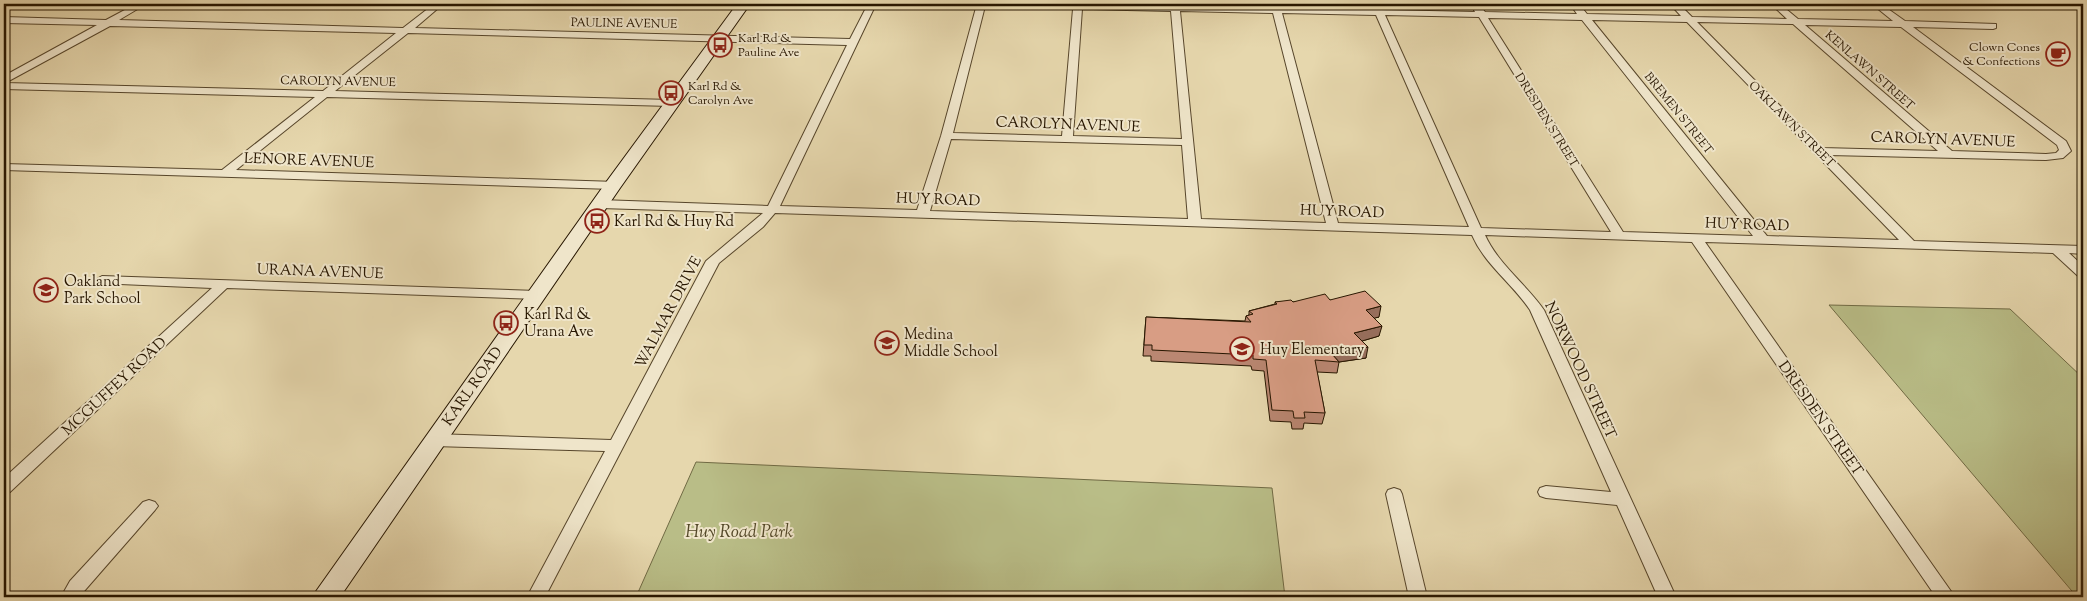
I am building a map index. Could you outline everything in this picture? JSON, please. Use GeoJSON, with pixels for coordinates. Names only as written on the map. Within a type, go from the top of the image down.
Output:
{"type":"FeatureCollection","features":[{"type":"Feature","properties":{"kind":"main road","name":"KARL ROAD"},"geometry":{"type":"LineString","coordinates":[[325,597],[612,185],[743,4]]}},
{"type":"Feature","properties":{"kind":"street"},"geometry":{"type":"LineString","coordinates":[[4,80],[142,4]]}},
{"type":"Feature","properties":{"kind":"street"},"geometry":{"type":"LineString","coordinates":[[224,174],[439,4]]}},
{"type":"Feature","properties":{"kind":"street","name":"WALMAR DRIVE"},"geometry":{"type":"LineString","coordinates":[[536,597],[713,261],[722,252],[760,225],[772,209],[872,4]]}},
{"type":"Feature","properties":{"kind":"street"},"geometry":{"type":"LineString","coordinates":[[922,214],[947,136],[981,4]]}},
{"type":"Feature","properties":{"kind":"street"},"geometry":{"type":"LineString","coordinates":[[988,4],[1377,8],[1482,15],[1993,26]]}},
{"type":"Feature","properties":{"kind":"street","name":"DRESDEN STREET"},"geometry":{"type":"LineString","coordinates":[[1475,4],[1619,236]]}},
{"type":"Feature","properties":{"kind":"street","name":"BREMEN STREET"},"geometry":{"type":"LineString","coordinates":[[1574,4],[1763,240]]}},
{"type":"Feature","properties":{"kind":"street","name":"OAKLAWN STREET"},"geometry":{"type":"LineString","coordinates":[[1674,4],[1910,244]]}},
{"type":"Feature","properties":{"kind":"street","name":"KENLAWN STREET"},"geometry":{"type":"LineString","coordinates":[[1775,4],[1950,154]]}},
{"type":"Feature","properties":{"kind":"street"},"geometry":{"type":"LineString","coordinates":[[1876,4],[2062,143],[2065,151]]}},
{"type":"Feature","properties":{"kind":"street"},"geometry":{"type":"LineString","coordinates":[[1067,139],[1078,5]]}},
{"type":"Feature","properties":{"kind":"street"},"geometry":{"type":"LineString","coordinates":[[1175,6],[1195,222]]}},
{"type":"Feature","properties":{"kind":"street"},"geometry":{"type":"LineString","coordinates":[[1276,6],[1333,227]]}},
{"type":"Feature","properties":{"kind":"street","name":"NORWOOD STREET"},"geometry":{"type":"LineString","coordinates":[[1377,8],[1486,252],[1526,294],[1536,310],[1667,597]]}},
{"type":"Feature","properties":{"kind":"street","name":"PAULINE AVENUE"},"geometry":{"type":"LineString","coordinates":[[4,20],[854,42]]}},
{"type":"Feature","properties":{"kind":"street","name":"CAROLYN AVENUE"},"geometry":{"type":"LineString","coordinates":[[4,86],[671,103]]}},
{"type":"Feature","properties":{"kind":"street","name":"CAROLYN AVENUE"},"geometry":{"type":"LineString","coordinates":[[947,136],[1187,142]]}},
{"type":"Feature","properties":{"kind":"street","name":"CAROLYN AVENUE"},"geometry":{"type":"LineString","coordinates":[[1818,151],[2046,157],[2059,156],[2065,151]]}},
{"type":"Feature","properties":{"kind":"street","name":"LENORE AVENUE"},"geometry":{"type":"LineString","coordinates":[[4,168],[612,185]]}},
{"type":"Feature","properties":{"kind":"street","name":"HUY ROAD"},"geometry":{"type":"LineString","coordinates":[[600,204],[2083,250]]}},
{"type":"Feature","properties":{"kind":"street","name":"DRESDEN STREET"},"geometry":{"type":"LineString","coordinates":[[1696,238],[1946,597]]}},
{"type":"Feature","properties":{"kind":"street"},"geometry":{"type":"LineString","coordinates":[[2056,249],[2083,273]]}},
{"type":"Feature","properties":{"kind":"street","name":"URANA AVENUE"},"geometry":{"type":"LineString","coordinates":[[102,280],[537,295]]}},
{"type":"Feature","properties":{"kind":"street","name":"MCGUFFEY ROAD"},"geometry":{"type":"LineString","coordinates":[[4,488],[224,284]]}},
{"type":"Feature","properties":{"kind":"street"},"geometry":{"type":"LineString","coordinates":[[434,440],[616,446]]}},
{"type":"Feature","properties":{"kind":"street"},"geometry":{"type":"LineString","coordinates":[[1546,492],[1622,498]]}},
{"type":"Feature","properties":{"kind":"street"},"geometry":{"type":"LineString","coordinates":[[1394,494],[1418,597]]}},
{"type":"Feature","properties":{"kind":"street"},"geometry":{"type":"LineString","coordinates":[[70,597],[76,586],[149,506]]}},
{"type":"Feature","properties":{"kind":"green space"},"geometry":{"type":"Polygon","coordinates":[[[1829,305],[2010,309],[2083,378],[2083,597],[2077,597],[1829,305]]]}},
{"type":"Feature","properties":{"kind":"green space","name":"Huy Road Park"},"geometry":{"type":"Polygon","coordinates":[[[696,462],[1272,488],[1285,597],[636,597],[696,462]]]}},
{"type":"Feature","properties":{"kind":"building"},"geometry":{"type":"Polygon","coordinates":[[[1365,291],[1381,306],[1366,310],[1382,326],[1354,333],[1368,347],[1331,353],[1339,362],[1315,360],[1325,413],[1304,412],[1305,418],[1294,418],[1293,411],[1272,410],[1266,360],[1253,359],[1253,355],[1152,350],[1152,345],[1144,345],[1146,317],[1251,322],[1246,316],[1253,314],[1249,311],[1277,304],[1275,302],[1291,300],[1293,302],[1325,294],[1330,300],[1365,291]]]}},
{"type":"Feature","properties":{"kind":"place","name":"Karl Rd & Pauline Ave"},"geometry":{"type":"Point","coordinates":[720,45]}},
{"type":"Feature","properties":{"kind":"place","name":"Clown Cones & Confections"},"geometry":{"type":"Point","coordinates":[2058,54]}},
{"type":"Feature","properties":{"kind":"place","name":"Karl Rd & Carolyn Ave"},"geometry":{"type":"Point","coordinates":[671,93]}},
{"type":"Feature","properties":{"kind":"place","name":"Karl Rd & Huy Rd"},"geometry":{"type":"Point","coordinates":[597,221]}},
{"type":"Feature","properties":{"kind":"place","name":"Oakland Park School"},"geometry":{"type":"Point","coordinates":[46,290]}},
{"type":"Feature","properties":{"kind":"place","name":"Karl Rd & Urana Ave"},"geometry":{"type":"Point","coordinates":[506,323]}},
{"type":"Feature","properties":{"kind":"place","name":"Medina Middle School"},"geometry":{"type":"Point","coordinates":[887,343]}},
{"type":"Feature","properties":{"kind":"place","name":"Huy Elementary"},"geometry":{"type":"Point","coordinates":[1242,349]}}]}
